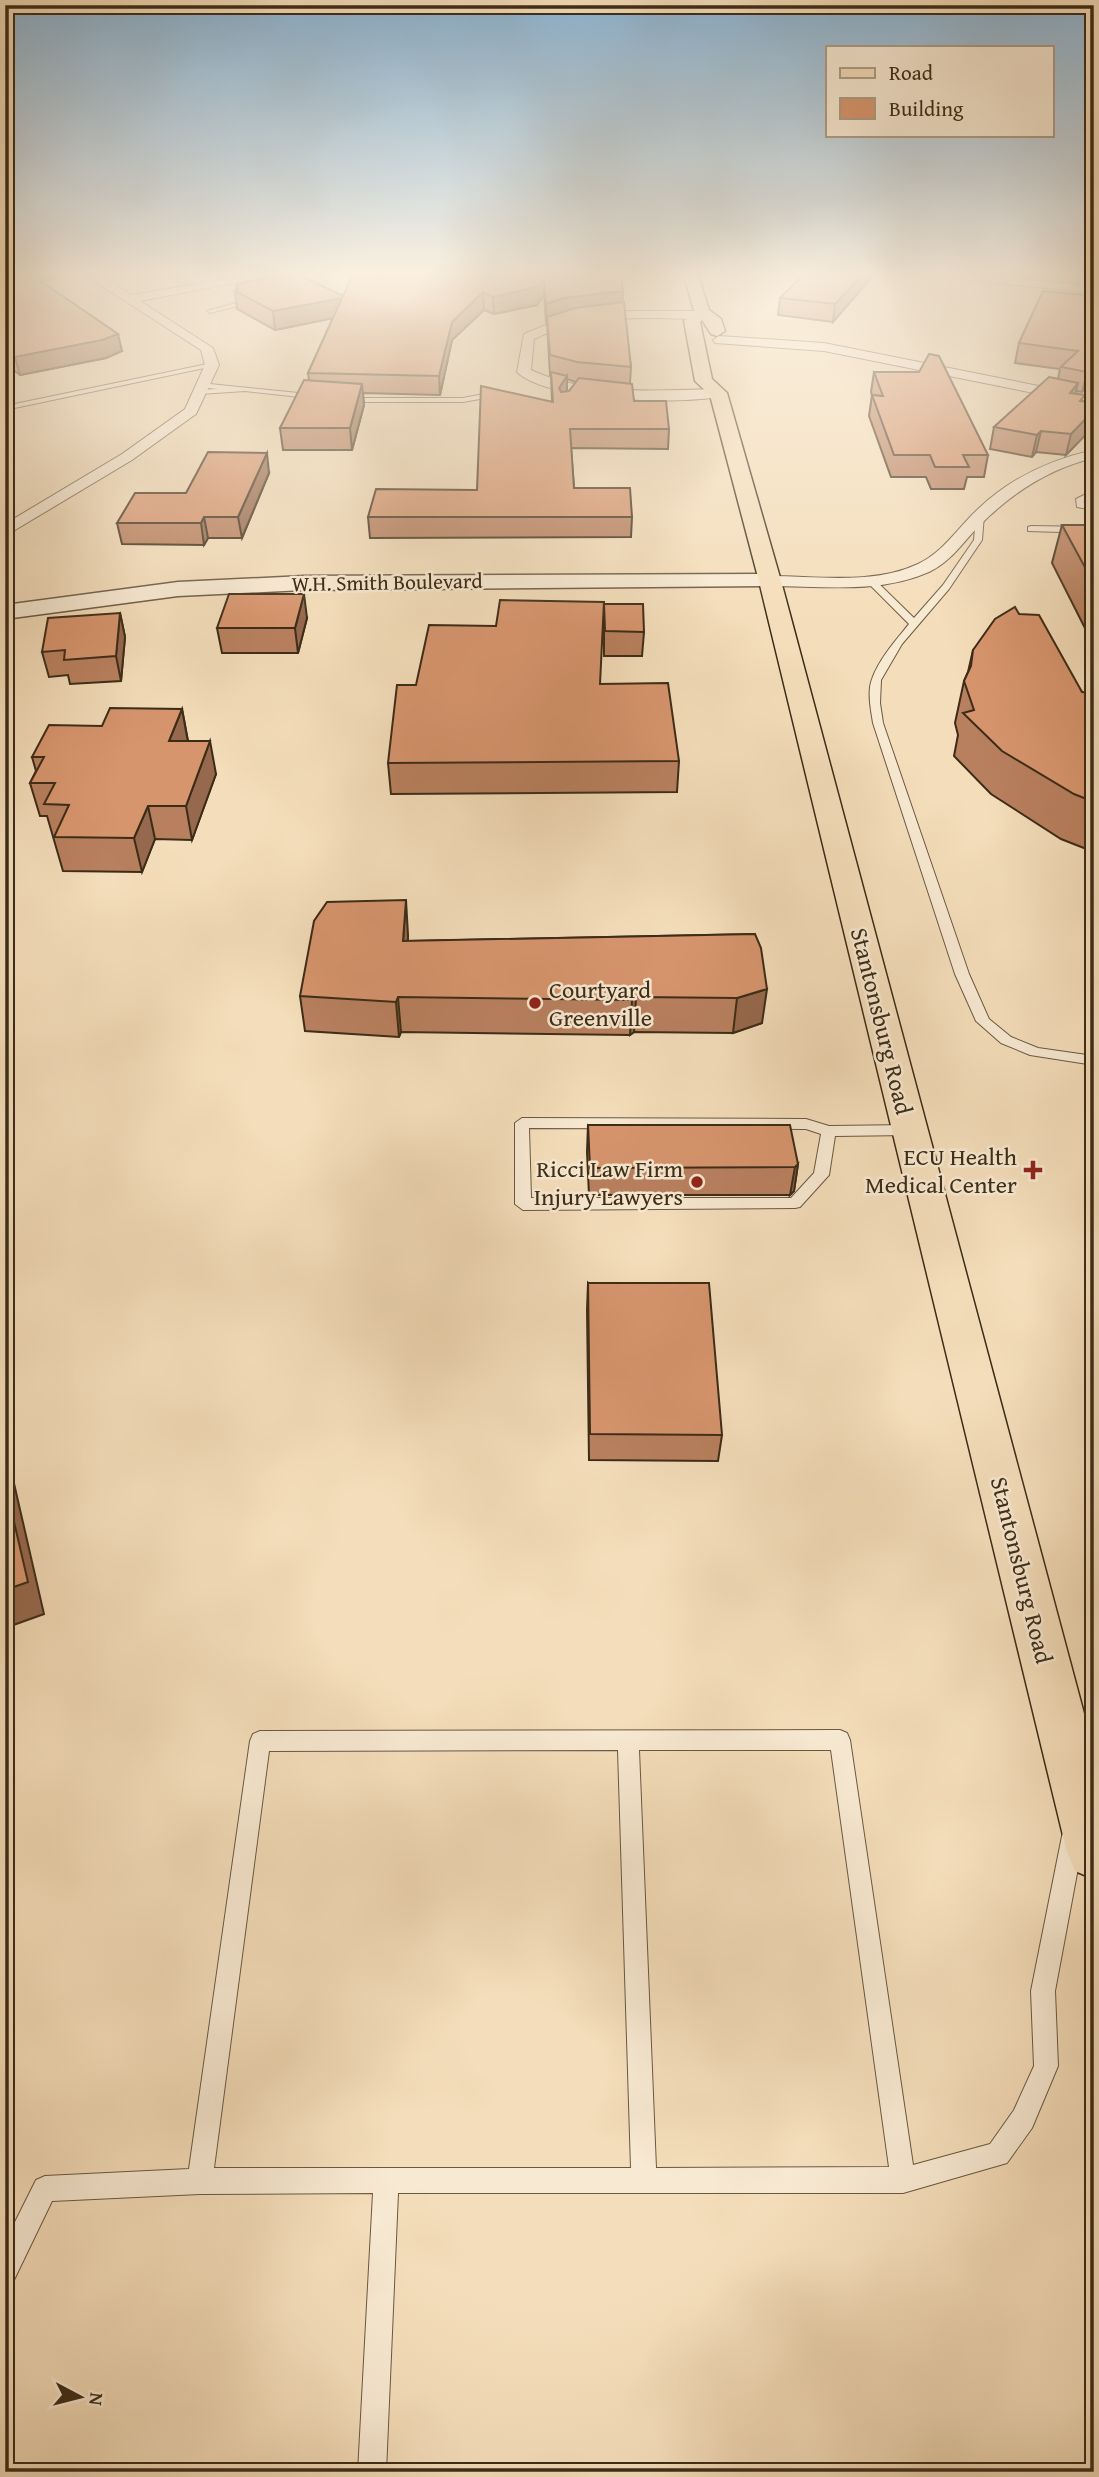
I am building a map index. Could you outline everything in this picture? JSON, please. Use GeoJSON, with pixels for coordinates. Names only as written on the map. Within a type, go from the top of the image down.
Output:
{"type":"FeatureCollection","features":[{"type":"Feature","properties":{"kind":"main road","name":"Stantonsburg Road"},"geometry":{"type":"LineString","coordinates":[[726,391],[770,581],[1094,1853]]}},
{"type":"Feature","properties":{"kind":"street"},"geometry":{"type":"LineString","coordinates":[[5,531],[152,442],[191,411],[201,391]]}},
{"type":"Feature","properties":{"kind":"street"},"geometry":{"type":"LineString","coordinates":[[564,391],[573,394],[659,391]]}},
{"type":"Feature","properties":{"kind":"street"},"geometry":{"type":"LineString","coordinates":[[1042,391],[1094,401]]}},
{"type":"Feature","properties":{"kind":"street"},"geometry":{"type":"LineString","coordinates":[[770,581],[870,580],[904,575],[943,556],[1000,495],[1034,474],[1094,454]]}},
{"type":"Feature","properties":{"kind":"street","name":"W.H. Smith Boulevard"},"geometry":{"type":"LineString","coordinates":[[5,612],[178,589],[304,583],[770,581]]}},
{"type":"Feature","properties":{"kind":"lane"},"geometry":{"type":"LineString","coordinates":[[5,408],[89,391]]}},
{"type":"Feature","properties":{"kind":"lane"},"geometry":{"type":"LineString","coordinates":[[259,391],[341,400],[463,400],[505,391]]}},
{"type":"Feature","properties":{"kind":"lane"},"geometry":{"type":"LineString","coordinates":[[1094,492],[1079,501],[1080,505],[1094,508]]}},
{"type":"Feature","properties":{"kind":"lane"},"geometry":{"type":"LineString","coordinates":[[980,515],[978,540],[946,587],[887,658],[876,680],[875,703],[893,770],[972,1000],[984,1021],[1006,1040],[1035,1052],[1094,1061]]}},
{"type":"Feature","properties":{"kind":"lane"},"geometry":{"type":"LineString","coordinates":[[1031,529],[1094,530]]}},
{"type":"Feature","properties":{"kind":"lane"},"geometry":{"type":"LineString","coordinates":[[870,580],[915,623]]}},
{"type":"Feature","properties":{"kind":"lane"},"geometry":{"type":"LineString","coordinates":[[829,1131],[821,1175],[795,1203],[523,1204],[522,1123],[806,1124],[829,1131],[910,1130]]}},
{"type":"Feature","properties":{"kind":"lane"},"geometry":{"type":"LineString","coordinates":[[200,2181],[260,1741],[628,1740],[840,1740],[903,2180]]}},
{"type":"Feature","properties":{"kind":"lane"},"geometry":{"type":"LineString","coordinates":[[628,1740],[644,2180]]}},
{"type":"Feature","properties":{"kind":"lane"},"geometry":{"type":"LineString","coordinates":[[5,2271],[45,2189],[200,2181],[903,2180],[998,2154],[1023,2119],[1046,2066],[1043,1991],[1080,1799]]}},
{"type":"Feature","properties":{"kind":"lane"},"geometry":{"type":"LineString","coordinates":[[372,2472],[386,2180]]}},
{"type":"Feature","properties":{"kind":"building"},"geometry":{"type":"Polygon","coordinates":[[[299,391],[360,391],[350,428],[280,428],[299,391]]]}},
{"type":"Feature","properties":{"kind":"building"},"geometry":{"type":"Polygon","coordinates":[[[481,391],[502,391],[553,402],[552,391],[633,391],[634,401],[666,401],[669,429],[570,429],[574,488],[630,488],[632,517],[368,517],[376,489],[477,490],[481,391]]]}},
{"type":"Feature","properties":{"kind":"building"},"geometry":{"type":"Polygon","coordinates":[[[881,391],[956,391],[988,455],[963,455],[969,467],[935,467],[930,455],[894,455],[872,395],[883,396],[881,391]]]}},
{"type":"Feature","properties":{"kind":"building"},"geometry":{"type":"Polygon","coordinates":[[[1034,391],[1072,391],[1070,393],[1085,395],[1080,401],[1094,403],[1094,410],[1071,434],[1041,431],[1037,435],[994,427],[1034,391]]]}},
{"type":"Feature","properties":{"kind":"building"},"geometry":{"type":"Polygon","coordinates":[[[208,452],[267,453],[238,517],[204,517],[201,523],[117,523],[135,493],[186,493],[208,452]]]}},
{"type":"Feature","properties":{"kind":"building"},"geometry":{"type":"Polygon","coordinates":[[[1062,525],[1094,525],[1094,584],[1062,525]]]}},
{"type":"Feature","properties":{"kind":"building"},"geometry":{"type":"Polygon","coordinates":[[[229,594],[304,594],[295,628],[217,628],[229,594]]]}},
{"type":"Feature","properties":{"kind":"building"},"geometry":{"type":"Polygon","coordinates":[[[500,600],[604,602],[600,684],[668,683],[679,761],[388,763],[397,685],[416,685],[429,625],[496,626],[500,600]]]}},
{"type":"Feature","properties":{"kind":"building"},"geometry":{"type":"Polygon","coordinates":[[[604,604],[643,604],[644,632],[605,631],[604,604]]]}},
{"type":"Feature","properties":{"kind":"building"},"geometry":{"type":"Polygon","coordinates":[[[1015,607],[1019,614],[1039,615],[1082,692],[1092,693],[1094,697],[1094,802],[1074,794],[1002,751],[963,713],[974,710],[964,681],[971,666],[973,650],[995,619],[1015,607]]]}},
{"type":"Feature","properties":{"kind":"building"},"geometry":{"type":"Polygon","coordinates":[[[120,613],[116,656],[64,660],[65,650],[42,652],[48,618],[120,613]]]}},
{"type":"Feature","properties":{"kind":"building"},"geometry":{"type":"Polygon","coordinates":[[[110,708],[182,709],[169,741],[210,741],[186,806],[148,806],[134,838],[54,837],[69,805],[44,804],[55,783],[30,783],[44,757],[32,757],[49,725],[102,726],[110,708]]]}},
{"type":"Feature","properties":{"kind":"building"},"geometry":{"type":"Polygon","coordinates":[[[406,900],[403,941],[755,934],[761,948],[767,989],[737,998],[636,997],[632,1000],[398,997],[396,1002],[300,996],[314,921],[327,902],[406,900]]]}},
{"type":"Feature","properties":{"kind":"building"},"geometry":{"type":"Polygon","coordinates":[[[588,1125],[790,1125],[798,1164],[795,1167],[590,1168],[588,1125]]]}},
{"type":"Feature","properties":{"kind":"building"},"geometry":{"type":"Polygon","coordinates":[[[588,1283],[709,1283],[722,1435],[590,1434],[588,1283]]]}},
{"type":"Feature","properties":{"kind":"building"},"geometry":{"type":"Polygon","coordinates":[[[5,1483],[28,1582],[5,1590],[5,1483]]]}},
{"type":"Feature","properties":{"kind":"place","name":"Courtyard Greenville"},"geometry":{"type":"Point","coordinates":[535,1003]}},
{"type":"Feature","properties":{"kind":"place","name":"ECU Health Medical Center"},"geometry":{"type":"Point","coordinates":[1033,1170]}},
{"type":"Feature","properties":{"kind":"place","name":"Ricci Law Firm Injury Lawyers"},"geometry":{"type":"Point","coordinates":[697,1182]}}]}
